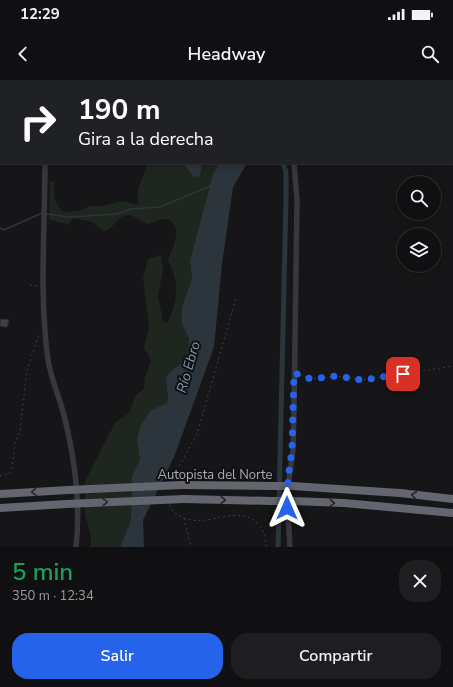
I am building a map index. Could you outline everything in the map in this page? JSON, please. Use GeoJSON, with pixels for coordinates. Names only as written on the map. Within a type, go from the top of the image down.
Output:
{"type":"FeatureCollection","features":[{"type":"Feature","properties":{"kind":"highway","name":"Autopista del Norte"},"geometry":{"type":"LineString","coordinates":[[0,494],[182,485],[292,486],[400,493],[453,499]]}},
{"type":"Feature","properties":{"kind":"highway","name":"Autopista del Norte"},"geometry":{"type":"LineString","coordinates":[[0,508],[184,499],[293,501],[352,504],[453,513]]}},
{"type":"Feature","properties":{"kind":"street"},"geometry":{"type":"LineString","coordinates":[[45,164],[43,286],[45,328],[50,370],[63,414],[77,483],[79,511],[76,547]]}},
{"type":"Feature","properties":{"kind":"street"},"geometry":{"type":"LineString","coordinates":[[290,547],[287,494],[292,450],[294,373],[297,200],[294,164]]}},
{"type":"Feature","properties":{"kind":"path"},"geometry":{"type":"LineString","coordinates":[[30,285],[43,286]]}},
{"type":"Feature","properties":{"kind":"path"},"geometry":{"type":"LineString","coordinates":[[169,480],[178,468],[197,434],[236,298]]}},
{"type":"Feature","properties":{"kind":"path"},"geometry":{"type":"LineString","coordinates":[[0,476],[9,474],[12,469],[15,443],[21,424],[27,370],[41,330],[45,328]]}},
{"type":"Feature","properties":{"kind":"path"},"geometry":{"type":"LineString","coordinates":[[294,373],[311,379],[337,376],[362,380],[453,366]]}},
{"type":"Feature","properties":{"kind":"path"},"geometry":{"type":"LineString","coordinates":[[170,501],[170,508],[184,518],[205,521],[238,514],[249,517],[262,529],[266,547]]}},
{"type":"Feature","properties":{"kind":"path"},"geometry":{"type":"LineString","coordinates":[[184,518],[191,547]]}},
{"type":"Feature","properties":{"kind":"shaded area"},"geometry":{"type":"Polygon","coordinates":[[[148,164],[184,164],[194,176],[200,176],[202,164],[218,164],[213,175],[190,261],[192,278],[182,307],[182,323],[189,339],[189,351],[184,361],[170,372],[166,378],[167,403],[151,410],[140,427],[137,440],[140,460],[131,520],[120,547],[91,547],[91,536],[85,514],[85,481],[115,423],[129,413],[135,397],[144,388],[145,378],[151,360],[144,348],[149,326],[143,278],[148,259],[161,255],[163,270],[158,296],[163,321],[166,323],[171,316],[176,295],[176,283],[168,259],[175,243],[176,233],[173,223],[168,219],[158,220],[149,224],[128,215],[121,217],[110,228],[104,231],[91,221],[72,219],[68,225],[49,219],[50,180],[55,184],[54,196],[56,203],[64,212],[78,211],[90,206],[103,206],[122,201],[138,205],[138,189],[148,164]]]}},
{"type":"Feature","properties":{"kind":"water"},"geometry":{"type":"Polygon","coordinates":[[[184,164],[202,164],[200,176],[194,177],[184,164]]]}},
{"type":"Feature","properties":{"kind":"water","name":"Río Ebro"},"geometry":{"type":"Polygon","coordinates":[[[218,164],[246,164],[233,187],[222,264],[214,347],[174,457],[143,520],[144,547],[120,547],[131,520],[132,476],[140,460],[137,440],[140,427],[151,410],[167,403],[166,378],[170,372],[184,361],[189,351],[189,339],[182,324],[182,307],[192,278],[190,261],[213,174],[218,164]]]}},
{"type":"Feature","properties":{"kind":"building"},"geometry":{"type":"Polygon","coordinates":[[[1,319],[9,320],[7,327],[0,326],[1,319]]]}},
{"type":"Feature","properties":{"kind":"waterway"},"geometry":{"type":"LineString","coordinates":[[278,547],[286,198],[286,172],[283,164]]}},
{"type":"Feature","properties":{"kind":"waterway"},"geometry":{"type":"LineString","coordinates":[[46,214],[69,217],[117,214],[130,209],[160,207],[210,186]]}},
{"type":"Feature","properties":{"kind":"waterway"},"geometry":{"type":"LineString","coordinates":[[0,228],[4,230],[42,213]]}},
{"type":"Feature","properties":{"kind":"route"},"geometry":{"type":"LineString","coordinates":[[287,508],[288,479],[292,450],[294,373],[311,379],[337,376],[362,380],[403,374]]}}]}
